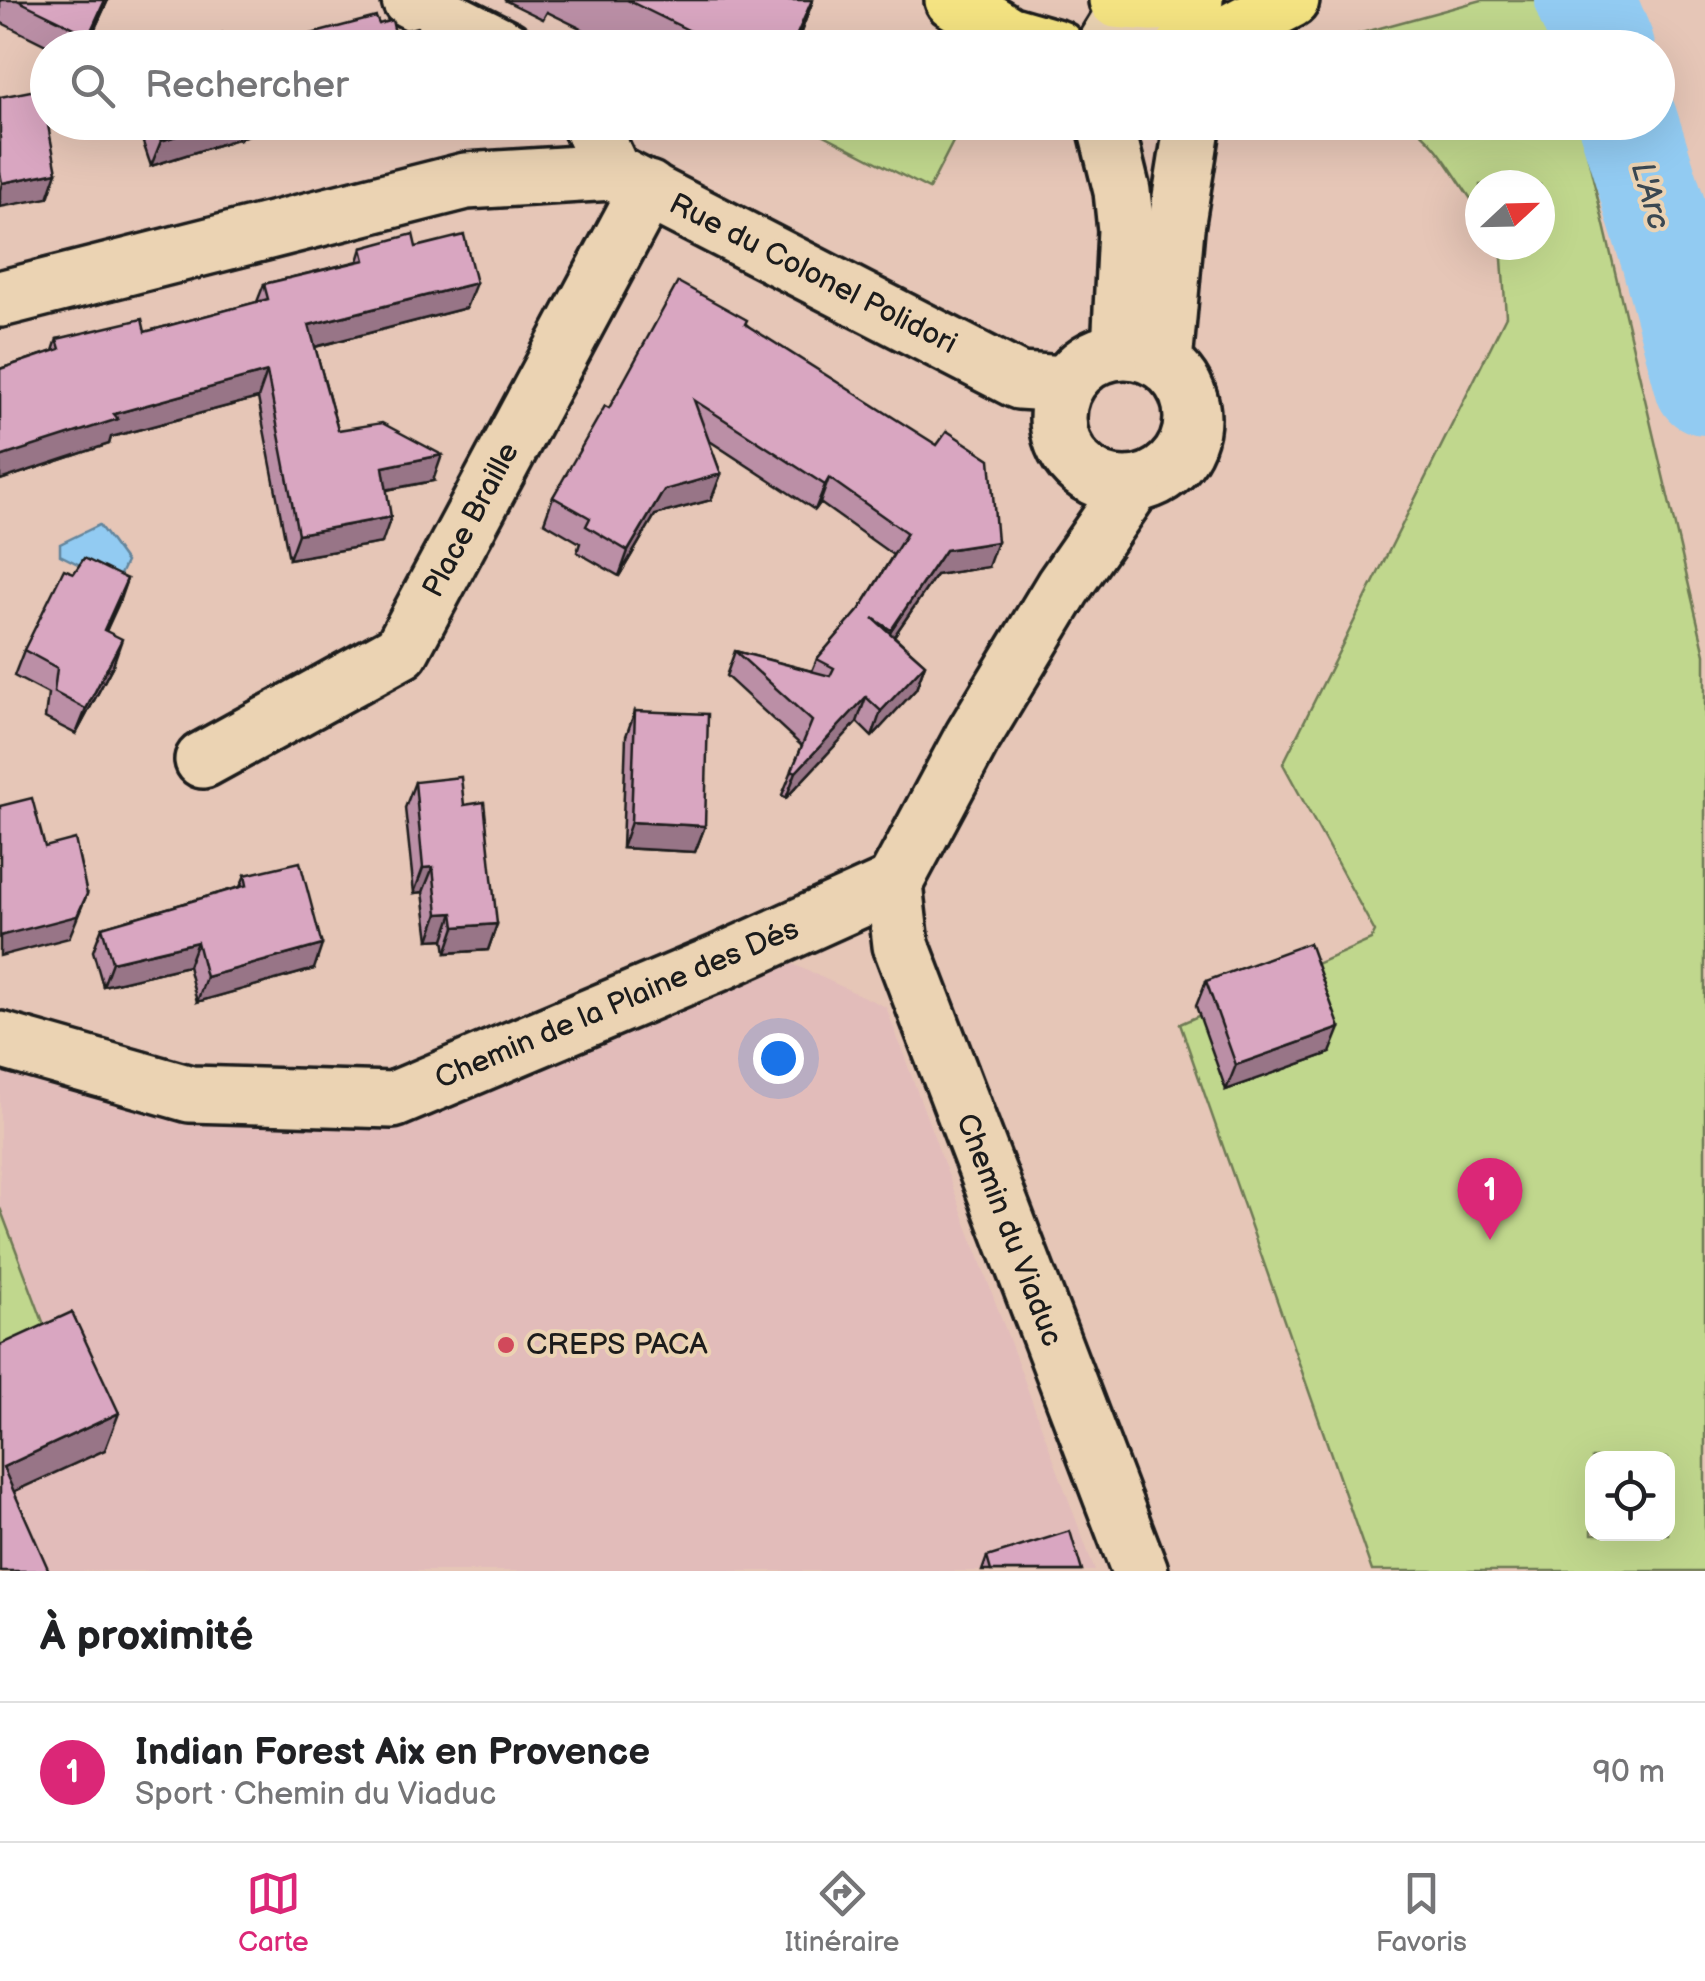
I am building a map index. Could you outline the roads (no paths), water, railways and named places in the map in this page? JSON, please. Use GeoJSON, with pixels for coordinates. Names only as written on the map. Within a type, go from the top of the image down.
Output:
{"type":"FeatureCollection","features":[{"type":"Feature","properties":{"kind":"main road"},"geometry":{"type":"LineString","coordinates":[[954,0],[1002,30]]}},
{"type":"Feature","properties":{"kind":"main road"},"geometry":{"type":"LineString","coordinates":[[1236,30],[1292,0]]}},
{"type":"Feature","properties":{"kind":"street"},"geometry":{"type":"LineString","coordinates":[[410,0],[470,30]]}},
{"type":"Feature","properties":{"kind":"street"},"geometry":{"type":"LineString","coordinates":[[1114,30],[1119,22],[1154,1],[1173,30]]}},
{"type":"Feature","properties":{"kind":"street"},"geometry":{"type":"LineString","coordinates":[[602,140],[630,180]]}},
{"type":"Feature","properties":{"kind":"street"},"geometry":{"type":"LineString","coordinates":[[1109,140],[1122,191],[1142,357]]}},
{"type":"Feature","properties":{"kind":"street"},"geometry":{"type":"LineString","coordinates":[[1142,357],[1176,228],[1190,140]]}},
{"type":"Feature","properties":{"kind":"street"},"geometry":{"type":"LineString","coordinates":[[0,299],[466,181],[630,180]]}},
{"type":"Feature","properties":{"kind":"street","name":"Rue du Colonel Polidori"},"geometry":{"type":"LineString","coordinates":[[630,180],[1018,382],[1066,384]]}},
{"type":"Feature","properties":{"kind":"street","name":"Place Braille"},"geometry":{"type":"LineString","coordinates":[[203,760],[400,651],[630,180]]}},
{"type":"Feature","properties":{"kind":"street"},"geometry":{"type":"LineString","coordinates":[[1097,356],[1142,357],[1180,379],[1190,400],[1192,424],[1187,446],[1155,479],[1108,478],[1063,446],[1058,404],[1066,384],[1097,356]]}},
{"type":"Feature","properties":{"kind":"street"},"geometry":{"type":"LineString","coordinates":[[894,884],[972,738],[1063,586],[1108,478]]}},
{"type":"Feature","properties":{"kind":"street","name":"Chemin de la Plaine des Dés"},"geometry":{"type":"LineString","coordinates":[[0,1040],[190,1094],[394,1100],[894,884]]}},
{"type":"Feature","properties":{"kind":"street","name":"Chemin du Viaduc"},"geometry":{"type":"LineString","coordinates":[[894,884],[901,945],[1140,1571]]}},
{"type":"Feature","properties":{"kind":"water"},"geometry":{"type":"Polygon","coordinates":[[[99,525],[126,562],[116,583],[60,555],[60,544],[99,525]]]}},
{"type":"Feature","properties":{"kind":"waterway","name":"L'Arc"},"geometry":{"type":"LineString","coordinates":[[1585,0],[1598,30]]}},
{"type":"Feature","properties":{"kind":"waterway","name":"L'Arc"},"geometry":{"type":"LineString","coordinates":[[1634,140],[1705,385]]}},
{"type":"Feature","properties":{"kind":"place","name":"Indian Forest Aix en Provence"},"geometry":{"type":"Point","coordinates":[1490,1240]}},
{"type":"Feature","properties":{"kind":"place","name":"CREPS PACA"},"geometry":{"type":"Point","coordinates":[506,1345]}}]}
